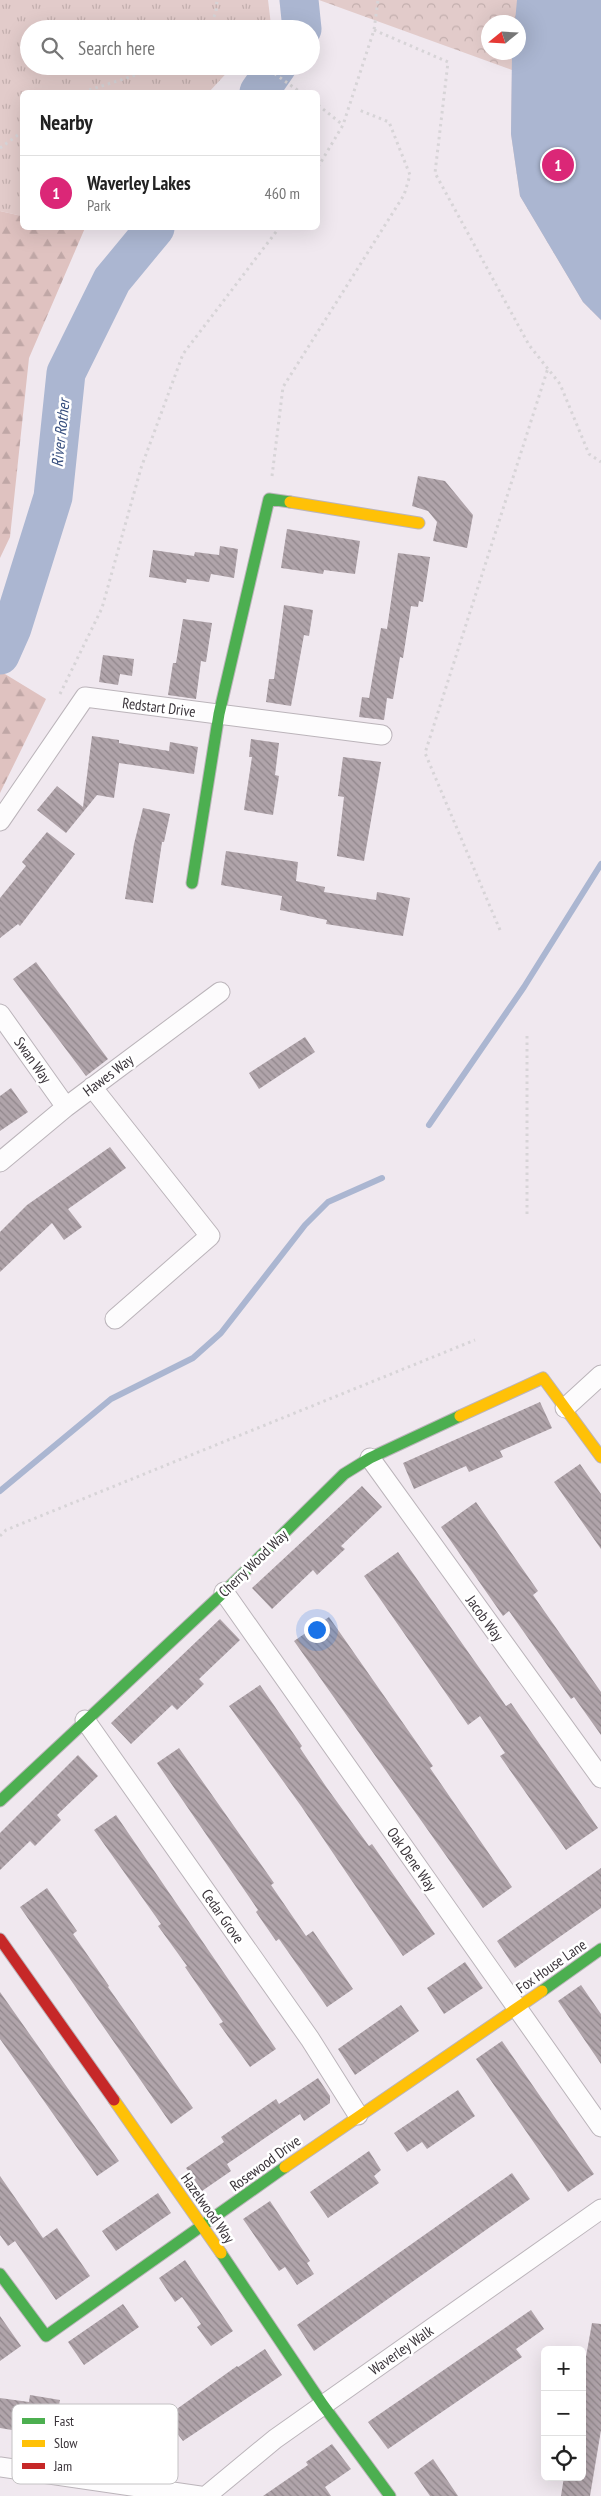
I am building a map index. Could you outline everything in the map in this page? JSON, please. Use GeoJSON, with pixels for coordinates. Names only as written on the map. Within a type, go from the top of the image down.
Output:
{"type":"FeatureCollection","features":[{"type":"Feature","properties":{"kind":"street"},"geometry":{"type":"LineString","coordinates":[[192,883],[219,714],[269,498],[419,523]]}},
{"type":"Feature","properties":{"kind":"street","name":"Redstart Drive"},"geometry":{"type":"LineString","coordinates":[[0,821],[85,697],[382,735]]}},
{"type":"Feature","properties":{"kind":"street","name":"Hawes Way"},"geometry":{"type":"LineString","coordinates":[[0,1162],[66,1107],[220,992]]}},
{"type":"Feature","properties":{"kind":"street","name":"Swan Way"},"geometry":{"type":"LineString","coordinates":[[0,1014],[66,1107]]}},
{"type":"Feature","properties":{"kind":"street"},"geometry":{"type":"LineString","coordinates":[[92,1087],[210,1236],[115,1319]]}},
{"type":"Feature","properties":{"kind":"street"},"geometry":{"type":"LineString","coordinates":[[601,1375],[565,1408],[601,1457]]}},
{"type":"Feature","properties":{"kind":"street","name":"Cherry Wood Way"},"geometry":{"type":"LineString","coordinates":[[0,1801],[224,1592],[344,1474],[370,1458],[543,1378],[565,1408]]}},
{"type":"Feature","properties":{"kind":"street","name":"Jacob Way"},"geometry":{"type":"LineString","coordinates":[[370,1458],[601,1778]]}},
{"type":"Feature","properties":{"kind":"street","name":"Oak Dene Way"},"geometry":{"type":"LineString","coordinates":[[224,1592],[601,2127]]}},
{"type":"Feature","properties":{"kind":"street","name":"Cedar Grove"},"geometry":{"type":"LineString","coordinates":[[85,1720],[310,2039],[358,2115]]}},
{"type":"Feature","properties":{"kind":"street","name":"Hazelwood Way"},"geometry":{"type":"LineString","coordinates":[[0,1939],[204,2226],[323,2405],[390,2496]]}},
{"type":"Feature","properties":{"kind":"street","name":"Fox House Lane"},"geometry":{"type":"LineString","coordinates":[[518,2008],[601,1949]]}},
{"type":"Feature","properties":{"kind":"street","name":"Rosewood Drive"},"geometry":{"type":"LineString","coordinates":[[0,2274],[46,2336],[204,2226],[358,2115],[518,2008]]}},
{"type":"Feature","properties":{"kind":"street","name":"Waverley Walk"},"geometry":{"type":"LineString","coordinates":[[206,2496],[275,2439],[601,2209]]}},
{"type":"Feature","properties":{"kind":"street"},"geometry":{"type":"LineString","coordinates":[[117,2484],[200,2496]]}},
{"type":"Feature","properties":{"kind":"path"},"geometry":{"type":"LineString","coordinates":[[213,20],[217,0]]}},
{"type":"Feature","properties":{"kind":"path"},"geometry":{"type":"LineString","coordinates":[[320,165],[343,125],[374,30],[378,0]]}},
{"type":"Feature","properties":{"kind":"path"},"geometry":{"type":"LineString","coordinates":[[374,30],[448,62],[435,173],[529,345],[560,384],[589,454],[601,462]]}},
{"type":"Feature","properties":{"kind":"path"},"geometry":{"type":"LineString","coordinates":[[89,90],[136,75]]}},
{"type":"Feature","properties":{"kind":"path"},"geometry":{"type":"LineString","coordinates":[[276,75],[297,90]]}},
{"type":"Feature","properties":{"kind":"path"},"geometry":{"type":"LineString","coordinates":[[320,107],[343,125]]}},
{"type":"Feature","properties":{"kind":"path"},"geometry":{"type":"LineString","coordinates":[[269,498],[283,387],[404,195],[410,175],[389,122],[359,110]]}},
{"type":"Feature","properties":{"kind":"path"},"geometry":{"type":"LineString","coordinates":[[0,148],[20,133]]}},
{"type":"Feature","properties":{"kind":"path"},"geometry":{"type":"LineString","coordinates":[[60,696],[102,608],[140,468],[183,354],[277,230]]}},
{"type":"Feature","properties":{"kind":"path"},"geometry":{"type":"LineString","coordinates":[[500,930],[425,753],[548,368]]}},
{"type":"Feature","properties":{"kind":"path"},"geometry":{"type":"LineString","coordinates":[[527,1036],[527,1217]]}},
{"type":"Feature","properties":{"kind":"path"},"geometry":{"type":"LineString","coordinates":[[0,1536],[6,1530],[476,1340]]}},
{"type":"Feature","properties":{"kind":"green space"},"geometry":{"type":"Polygon","coordinates":[[[0,0],[268,0],[270,20],[20,20],[20,75],[225,75],[211,90],[20,90],[20,216],[0,211],[0,0]]]}},
{"type":"Feature","properties":{"kind":"green space"},"geometry":{"type":"Polygon","coordinates":[[[319,0],[601,0],[601,320],[583,302],[520,196],[511,134],[512,70],[484,60],[526,60],[526,15],[481,15],[481,59],[319,0]]]}},
{"type":"Feature","properties":{"kind":"green space"},"geometry":{"type":"Polygon","coordinates":[[[0,211],[20,216],[20,230],[84,230],[29,358],[10,537],[0,558],[0,211]]]}},
{"type":"Feature","properties":{"kind":"green space"},"geometry":{"type":"Polygon","coordinates":[[[0,671],[46,699],[0,793],[0,671]]]}},
{"type":"Feature","properties":{"kind":"water"},"geometry":{"type":"Polygon","coordinates":[[[517,0],[601,0],[601,320],[583,302],[520,196],[511,134],[512,60],[526,60],[526,15],[516,15],[517,0]]]}},
{"type":"Feature","properties":{"kind":"building"},"geometry":{"type":"Polygon","coordinates":[[[418,476],[445,481],[473,515],[467,548],[433,541],[437,522],[428,511],[412,506],[418,476]]]}},
{"type":"Feature","properties":{"kind":"building"},"geometry":{"type":"Polygon","coordinates":[[[287,529],[360,541],[355,574],[324,570],[323,574],[281,568],[287,529]]]}},
{"type":"Feature","properties":{"kind":"building"},"geometry":{"type":"Polygon","coordinates":[[[220,546],[238,549],[234,578],[211,574],[209,582],[187,579],[186,583],[149,577],[153,550],[194,556],[195,552],[219,555],[220,546]]]}},
{"type":"Feature","properties":{"kind":"building"},"geometry":{"type":"Polygon","coordinates":[[[398,553],[430,557],[423,602],[419,601],[418,607],[411,606],[403,658],[400,657],[393,699],[387,698],[384,720],[359,717],[362,697],[369,698],[381,628],[387,629],[398,553]]]}},
{"type":"Feature","properties":{"kind":"building"},"geometry":{"type":"Polygon","coordinates":[[[284,605],[313,610],[309,636],[304,635],[291,706],[266,702],[269,679],[274,679],[284,605]]]}},
{"type":"Feature","properties":{"kind":"building"},"geometry":{"type":"Polygon","coordinates":[[[183,619],[212,623],[206,662],[201,661],[196,699],[168,695],[173,663],[176,663],[183,619]]]}},
{"type":"Feature","properties":{"kind":"building"},"geometry":{"type":"Polygon","coordinates":[[[103,655],[134,659],[132,676],[120,674],[118,685],[99,682],[103,655]]]}},
{"type":"Feature","properties":{"kind":"building"},"geometry":{"type":"Polygon","coordinates":[[[92,736],[119,740],[119,743],[169,751],[170,742],[198,747],[194,774],[119,763],[114,798],[97,795],[66,833],[37,810],[57,786],[83,807],[92,736]]]}},
{"type":"Feature","properties":{"kind":"building"},"geometry":{"type":"Polygon","coordinates":[[[251,739],[279,743],[275,775],[279,776],[273,815],[244,810],[252,757],[249,757],[251,739]]]}},
{"type":"Feature","properties":{"kind":"building"},"geometry":{"type":"Polygon","coordinates":[[[343,757],[381,762],[364,861],[337,856],[344,797],[338,796],[343,757]]]}},
{"type":"Feature","properties":{"kind":"building"},"geometry":{"type":"Polygon","coordinates":[[[143,808],[170,814],[164,842],[162,842],[153,903],[125,899],[134,844],[143,808]]]}},
{"type":"Feature","properties":{"kind":"building"},"geometry":{"type":"Polygon","coordinates":[[[47,832],[75,854],[20,926],[18,924],[0,938],[0,898],[26,866],[22,862],[47,832]]]}},
{"type":"Feature","properties":{"kind":"building"},"geometry":{"type":"Polygon","coordinates":[[[226,851],[298,862],[296,881],[325,887],[324,892],[376,900],[377,892],[410,898],[403,936],[326,924],[327,920],[280,910],[282,896],[221,885],[226,851]]]}},
{"type":"Feature","properties":{"kind":"building"},"geometry":{"type":"Polygon","coordinates":[[[36,962],[108,1059],[86,1076],[13,979],[36,962]]]}},
{"type":"Feature","properties":{"kind":"building"},"geometry":{"type":"Polygon","coordinates":[[[305,1037],[315,1052],[259,1089],[249,1073],[305,1037]]]}},
{"type":"Feature","properties":{"kind":"building"},"geometry":{"type":"Polygon","coordinates":[[[11,1088],[28,1112],[0,1131],[0,1096],[11,1088]]]}},
{"type":"Feature","properties":{"kind":"building"},"geometry":{"type":"Polygon","coordinates":[[[110,1147],[126,1168],[68,1209],[82,1227],[64,1240],[52,1223],[0,1272],[0,1232],[27,1205],[110,1147]]]}},
{"type":"Feature","properties":{"kind":"building"},"geometry":{"type":"Polygon","coordinates":[[[540,1402],[552,1428],[500,1451],[503,1457],[469,1472],[466,1466],[414,1489],[403,1463],[540,1402]]]}},
{"type":"Feature","properties":{"kind":"building"},"geometry":{"type":"Polygon","coordinates":[[[580,1464],[601,1494],[601,1549],[554,1482],[580,1464]]]}},
{"type":"Feature","properties":{"kind":"building"},"geometry":{"type":"Polygon","coordinates":[[[362,1486],[382,1507],[341,1546],[345,1549],[317,1575],[313,1570],[272,1609],[252,1588],[362,1486]]]}},
{"type":"Feature","properties":{"kind":"building"},"geometry":{"type":"Polygon","coordinates":[[[476,1502],[538,1591],[533,1595],[601,1692],[601,1735],[574,1697],[571,1699],[509,1611],[503,1616],[441,1527],[476,1502]]]}},
{"type":"Feature","properties":{"kind":"building"},"geometry":{"type":"Polygon","coordinates":[[[398,1552],[506,1706],[511,1703],[598,1828],[566,1850],[500,1756],[505,1753],[480,1716],[468,1725],[364,1576],[398,1552]]]}},
{"type":"Feature","properties":{"kind":"building"},"geometry":{"type":"Polygon","coordinates":[[[329,1617],[433,1766],[430,1768],[512,1887],[483,1908],[294,1641],[329,1617]]]}},
{"type":"Feature","properties":{"kind":"building"},"geometry":{"type":"Polygon","coordinates":[[[220,1619],[240,1640],[199,1679],[204,1684],[177,1710],[172,1705],[131,1744],[111,1723],[220,1619]]]}},
{"type":"Feature","properties":{"kind":"building"},"geometry":{"type":"Polygon","coordinates":[[[260,1685],[302,1746],[300,1748],[327,1788],[369,1846],[372,1844],[435,1934],[403,1956],[301,1806],[229,1706],[260,1685]]]}},
{"type":"Feature","properties":{"kind":"building"},"geometry":{"type":"Polygon","coordinates":[[[179,1748],[274,1883],[271,1885],[306,1936],[313,1931],[353,1989],[327,2007],[279,1939],[276,1941],[256,1912],[258,1910],[157,1763],[179,1748]]]}},
{"type":"Feature","properties":{"kind":"building"},"geometry":{"type":"Polygon","coordinates":[[[78,1755],[98,1776],[57,1815],[61,1820],[35,1846],[30,1841],[0,1870],[0,1833],[78,1755]]]}},
{"type":"Feature","properties":{"kind":"building"},"geometry":{"type":"Polygon","coordinates":[[[116,1815],[276,2049],[250,2067],[219,2024],[223,2022],[185,1967],[187,1966],[158,1926],[161,1924],[94,1830],[116,1815]]]}},
{"type":"Feature","properties":{"kind":"building"},"geometry":{"type":"Polygon","coordinates":[[[601,1868],[601,1908],[515,1968],[497,1941],[601,1868]]]}},
{"type":"Feature","properties":{"kind":"building"},"geometry":{"type":"Polygon","coordinates":[[[47,1888],[77,1931],[73,1934],[108,1987],[193,2108],[171,2124],[20,1907],[47,1888]]]}},
{"type":"Feature","properties":{"kind":"building"},"geometry":{"type":"Polygon","coordinates":[[[465,1962],[483,1988],[444,2014],[427,1988],[465,1962]]]}},
{"type":"Feature","properties":{"kind":"building"},"geometry":{"type":"Polygon","coordinates":[[[581,1985],[601,2014],[601,2064],[558,2001],[581,1985]]]}},
{"type":"Feature","properties":{"kind":"building"},"geometry":{"type":"Polygon","coordinates":[[[0,1992],[119,2161],[97,2176],[0,2039],[0,1992]]]}},
{"type":"Feature","properties":{"kind":"building"},"geometry":{"type":"Polygon","coordinates":[[[401,2005],[419,2031],[355,2075],[338,2049],[401,2005]]]}},
{"type":"Feature","properties":{"kind":"building"},"geometry":{"type":"Polygon","coordinates":[[[502,2041],[594,2174],[568,2192],[476,2059],[502,2041]]]}},
{"type":"Feature","properties":{"kind":"building"},"geometry":{"type":"Polygon","coordinates":[[[318,2078],[330,2096],[330,2103],[304,2121],[300,2114],[227,2164],[231,2171],[202,2191],[186,2168],[224,2142],[221,2137],[276,2099],[279,2104],[318,2078]]]}},
{"type":"Feature","properties":{"kind":"building"},"geometry":{"type":"Polygon","coordinates":[[[458,2090],[475,2116],[427,2149],[422,2142],[407,2152],[394,2133],[458,2090]]]}},
{"type":"Feature","properties":{"kind":"building"},"geometry":{"type":"Polygon","coordinates":[[[369,2151],[381,2170],[374,2176],[379,2183],[328,2218],[310,2192],[369,2151]]]}},
{"type":"Feature","properties":{"kind":"building"},"geometry":{"type":"Polygon","coordinates":[[[512,2173],[530,2199],[314,2351],[297,2325],[512,2173]]]}},
{"type":"Feature","properties":{"kind":"building"},"geometry":{"type":"Polygon","coordinates":[[[0,2176],[43,2238],[57,2228],[90,2276],[56,2300],[15,2241],[8,2246],[0,2235],[0,2176]]]}},
{"type":"Feature","properties":{"kind":"building"},"geometry":{"type":"Polygon","coordinates":[[[158,2193],[171,2213],[116,2251],[102,2231],[158,2193]]]}},
{"type":"Feature","properties":{"kind":"building"},"geometry":{"type":"Polygon","coordinates":[[[270,2201],[310,2261],[307,2263],[314,2274],[297,2285],[285,2267],[279,2271],[243,2219],[270,2201]]]}},
{"type":"Feature","properties":{"kind":"building"},"geometry":{"type":"Polygon","coordinates":[[[185,2260],[233,2331],[211,2346],[197,2327],[201,2324],[182,2297],[175,2302],[159,2278],[185,2260]]]}},
{"type":"Feature","properties":{"kind":"building"},"geometry":{"type":"Polygon","coordinates":[[[123,2304],[139,2327],[84,2365],[68,2342],[123,2304]]]}},
{"type":"Feature","properties":{"kind":"building"},"geometry":{"type":"Polygon","coordinates":[[[531,2310],[544,2329],[516,2349],[522,2357],[388,2449],[368,2422],[531,2310]]]}},
{"type":"Feature","properties":{"kind":"building"},"geometry":{"type":"Polygon","coordinates":[[[0,2316],[21,2346],[0,2361],[0,2316]]]}},
{"type":"Feature","properties":{"kind":"building"},"geometry":{"type":"Polygon","coordinates":[[[592,2323],[601,2324],[601,2430],[590,2496],[561,2496],[563,2481],[586,2481],[586,2357],[592,2323]]]}},
{"type":"Feature","properties":{"kind":"building"},"geometry":{"type":"Polygon","coordinates":[[[265,2349],[282,2375],[183,2441],[178,2435],[178,2408],[265,2349]]]}},
{"type":"Feature","properties":{"kind":"building"},"geometry":{"type":"Polygon","coordinates":[[[30,2395],[60,2400],[59,2404],[12,2404],[12,2430],[0,2428],[0,2398],[29,2402],[30,2395]]]}},
{"type":"Feature","properties":{"kind":"building"},"geometry":{"type":"Polygon","coordinates":[[[332,2444],[351,2469],[325,2487],[331,2496],[263,2496],[308,2465],[306,2462],[332,2444]]]}},
{"type":"Feature","properties":{"kind":"building"},"geometry":{"type":"Polygon","coordinates":[[[433,2459],[458,2496],[430,2496],[414,2473],[433,2459]]]}},
{"type":"Feature","properties":{"kind":"waterway","name":"River Rother"},"geometry":{"type":"LineString","coordinates":[[299,0],[301,20]]}},
{"type":"Feature","properties":{"kind":"waterway","name":"River Rother"},"geometry":{"type":"LineString","coordinates":[[260,90],[271,75]]}},
{"type":"Feature","properties":{"kind":"waterway","name":"River Rother"},"geometry":{"type":"LineString","coordinates":[[0,655],[12,628],[53,497],[66,373],[112,280],[153,230]]}},
{"type":"Feature","properties":{"kind":"waterway"},"geometry":{"type":"LineString","coordinates":[[429,1125],[524,987],[601,864]]}},
{"type":"Feature","properties":{"kind":"waterway"},"geometry":{"type":"LineString","coordinates":[[0,1491],[111,1399],[193,1358],[221,1333],[305,1225],[328,1202],[382,1178]]}},
{"type":"Feature","properties":{"kind":"traffic: fast"},"geometry":{"type":"LineString","coordinates":[[192,883],[219,714],[269,499],[290,502]]}},
{"type":"Feature","properties":{"kind":"traffic: fast"},"geometry":{"type":"LineString","coordinates":[[0,1801],[224,1592],[344,1474],[370,1458],[460,1416]]}},
{"type":"Feature","properties":{"kind":"traffic: fast"},"geometry":{"type":"LineString","coordinates":[[542,1991],[601,1949]]}},
{"type":"Feature","properties":{"kind":"traffic: fast"},"geometry":{"type":"LineString","coordinates":[[0,2274],[46,2336],[285,2167]]}},
{"type":"Feature","properties":{"kind":"traffic: fast"},"geometry":{"type":"LineString","coordinates":[[221,2253],[323,2405],[390,2496]]}},
{"type":"Feature","properties":{"kind":"traffic: slow"},"geometry":{"type":"LineString","coordinates":[[290,502],[419,523]]}},
{"type":"Feature","properties":{"kind":"traffic: slow"},"geometry":{"type":"LineString","coordinates":[[460,1416],[543,1378],[601,1457]]}},
{"type":"Feature","properties":{"kind":"traffic: slow"},"geometry":{"type":"LineString","coordinates":[[285,2167],[542,1991]]}},
{"type":"Feature","properties":{"kind":"traffic: slow"},"geometry":{"type":"LineString","coordinates":[[114,2100],[221,2253]]}},
{"type":"Feature","properties":{"kind":"traffic: jam"},"geometry":{"type":"LineString","coordinates":[[0,1939],[114,2100]]}},
{"type":"Feature","properties":{"kind":"place","name":"Waverley Lakes"},"geometry":{"type":"Point","coordinates":[558,165]}}]}
